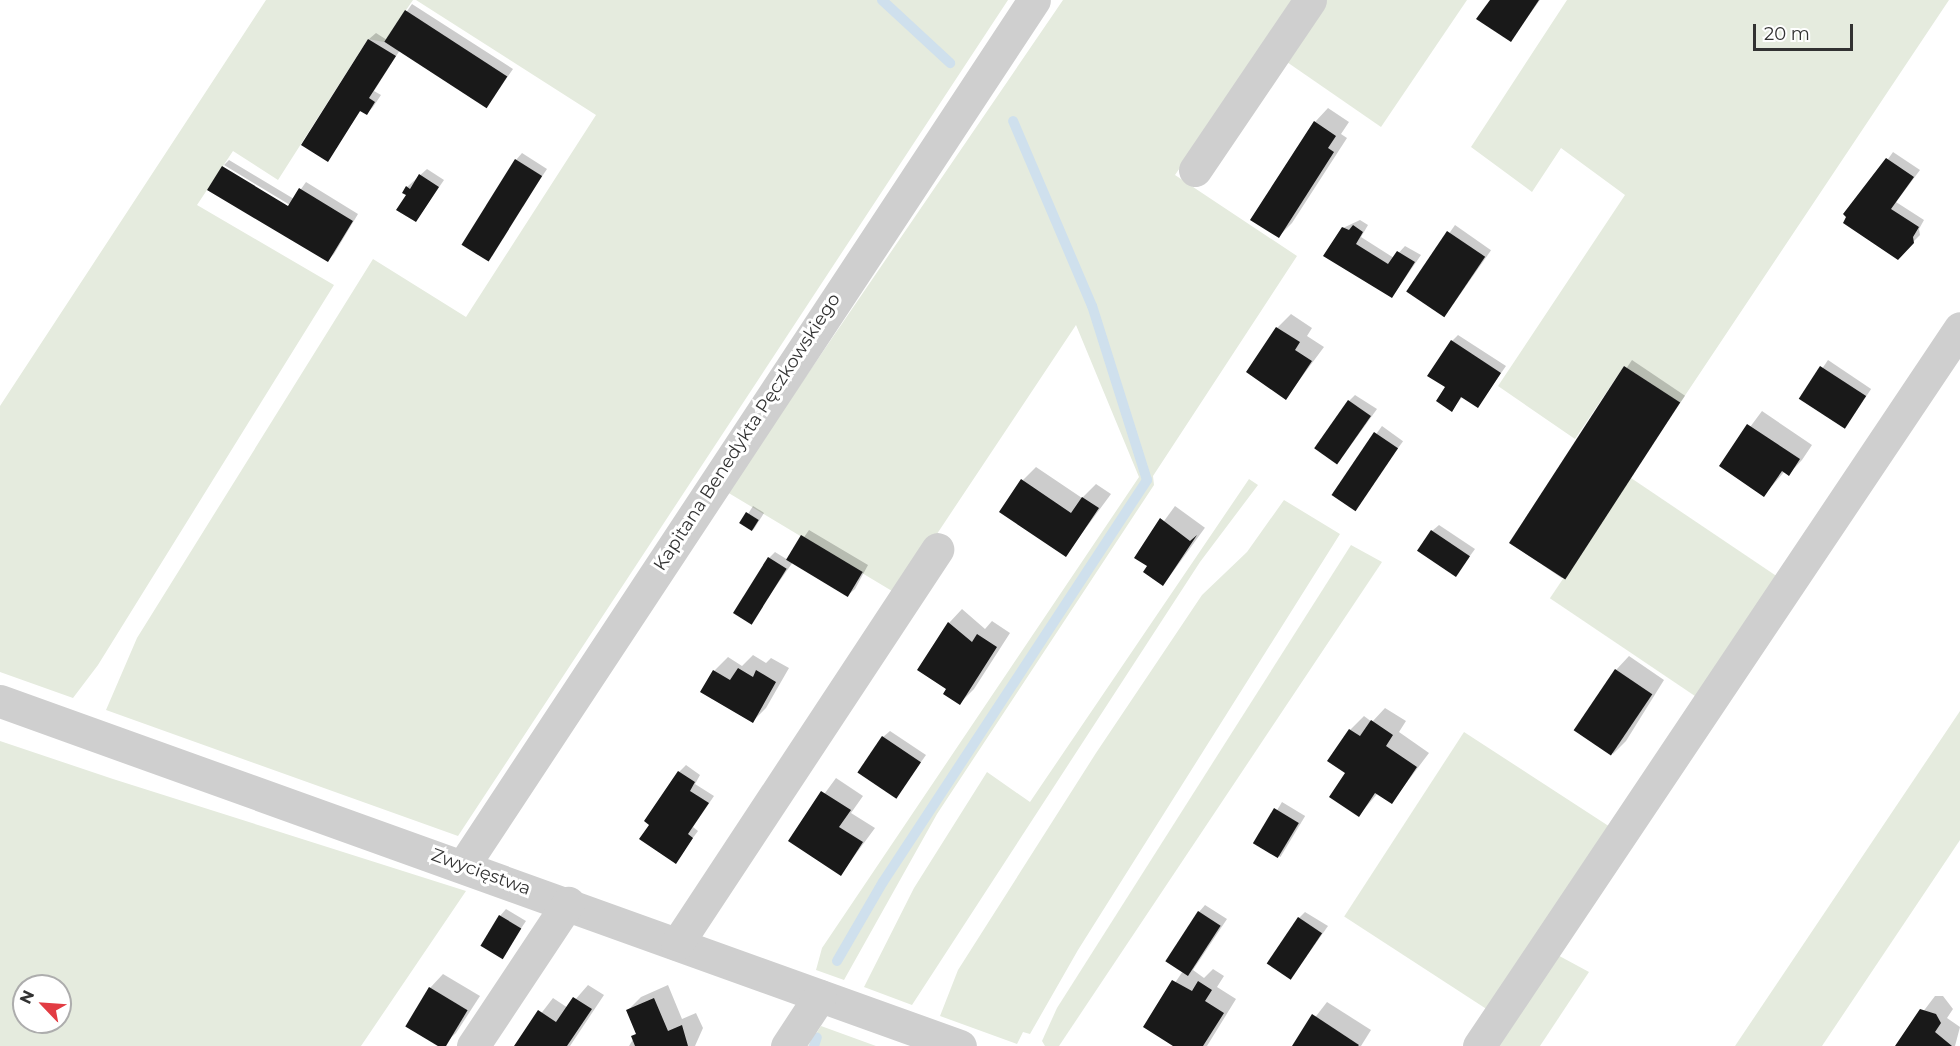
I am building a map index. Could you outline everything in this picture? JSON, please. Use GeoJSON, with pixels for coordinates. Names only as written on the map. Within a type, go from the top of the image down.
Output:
{"type":"FeatureCollection","features":[{"type":"Feature","properties":{"kind":"street","name":"Kapitana Benedykta Pęczkowskiego"},"geometry":{"type":"LineString","coordinates":[[463,866],[1034,0]]}},
{"type":"Feature","properties":{"kind":"street"},"geometry":{"type":"LineString","coordinates":[[1195,170],[1310,0]]}},
{"type":"Feature","properties":{"kind":"street"},"geometry":{"type":"LineString","coordinates":[[1479,1046],[1960,328]]}},
{"type":"Feature","properties":{"kind":"street"},"geometry":{"type":"LineString","coordinates":[[677,944],[937,549]]}},
{"type":"Feature","properties":{"kind":"street","name":"Zwycięstwa"},"geometry":{"type":"LineString","coordinates":[[0,701],[568,903],[960,1046]]}},
{"type":"Feature","properties":{"kind":"street"},"geometry":{"type":"LineString","coordinates":[[472,1046],[568,903]]}},
{"type":"Feature","properties":{"kind":"street"},"geometry":{"type":"LineString","coordinates":[[787,1046],[820,996]]}},
{"type":"Feature","properties":{"kind":"shaded area"},"geometry":{"type":"Polygon","coordinates":[[[266,0],[413,0],[384,42],[368,39],[278,180],[233,151],[197,205],[334,285],[98,665],[73,698],[0,672],[0,406],[266,0]]]}},
{"type":"Feature","properties":{"kind":"shaded area"},"geometry":{"type":"Polygon","coordinates":[[[416,0],[1008,0],[458,836],[106,710],[137,638],[373,259],[466,317],[596,115],[416,0]]]}},
{"type":"Feature","properties":{"kind":"shaded area"},"geometry":{"type":"Polygon","coordinates":[[[1063,0],[1294,0],[1175,175],[1297,256],[1153,476],[1154,485],[937,814],[844,980],[816,970],[822,948],[1139,477],[1076,325],[897,594],[727,492],[1063,0]]]}},
{"type":"Feature","properties":{"kind":"shaded area"},"geometry":{"type":"Polygon","coordinates":[[[1324,0],[1467,0],[1381,127],[1284,60],[1324,0]]]}},
{"type":"Feature","properties":{"kind":"shaded area"},"geometry":{"type":"Polygon","coordinates":[[[1567,0],[1949,0],[1680,403],[1624,366],[1575,439],[1498,386],[1625,195],[1561,148],[1532,192],[1471,147],[1567,0]]]}},
{"type":"Feature","properties":{"kind":"shaded area"},"geometry":{"type":"Polygon","coordinates":[[[1631,478],[1779,578],[1698,698],[1550,598],[1631,478]]]}},
{"type":"Feature","properties":{"kind":"shaded area"},"geometry":{"type":"Polygon","coordinates":[[[1249,479],[1258,485],[1200,562],[912,1005],[864,987],[914,888],[987,772],[1030,802],[1249,479]]]}},
{"type":"Feature","properties":{"kind":"shaded area"},"geometry":{"type":"Polygon","coordinates":[[[1284,500],[1340,534],[1078,950],[1030,1034],[1023,1032],[1017,1044],[940,1016],[958,970],[1096,753],[1202,595],[1247,552],[1284,500]]]}},
{"type":"Feature","properties":{"kind":"shaded area"},"geometry":{"type":"Polygon","coordinates":[[[1351,545],[1382,562],[1059,1046],[1045,1046],[1042,1041],[1057,1008],[1351,545]]]}},
{"type":"Feature","properties":{"kind":"shaded area"},"geometry":{"type":"Polygon","coordinates":[[[1960,711],[1960,840],[1822,1046],[1735,1046],[1960,711]]]}},
{"type":"Feature","properties":{"kind":"shaded area"},"geometry":{"type":"Polygon","coordinates":[[[1464,732],[1612,828],[1493,1013],[1344,917],[1464,732]]]}},
{"type":"Feature","properties":{"kind":"shaded area"},"geometry":{"type":"Polygon","coordinates":[[[0,741],[466,891],[361,1046],[0,1046],[0,741]]]}},
{"type":"Feature","properties":{"kind":"shaded area"},"geometry":{"type":"Polygon","coordinates":[[[1552,952],[1589,972],[1540,1046],[1492,1046],[1552,952]]]}},
{"type":"Feature","properties":{"kind":"shaded area"},"geometry":{"type":"Polygon","coordinates":[[[821,1026],[876,1046],[808,1046],[821,1026]]]}},
{"type":"Feature","properties":{"kind":"building"},"geometry":{"type":"Polygon","coordinates":[[[1490,0],[1539,0],[1511,42],[1476,19],[1490,0]]]}},
{"type":"Feature","properties":{"kind":"building"},"geometry":{"type":"Polygon","coordinates":[[[405,10],[507,76],[487,108],[384,42],[405,10]]]}},
{"type":"Feature","properties":{"kind":"building"},"geometry":{"type":"Polygon","coordinates":[[[368,39],[396,56],[369,98],[375,102],[367,115],[360,111],[328,162],[301,145],[368,39]]]}},
{"type":"Feature","properties":{"kind":"building"},"geometry":{"type":"Polygon","coordinates":[[[1314,121],[1336,136],[1328,148],[1334,152],[1279,238],[1250,220],[1314,121]]]}},
{"type":"Feature","properties":{"kind":"building"},"geometry":{"type":"Polygon","coordinates":[[[1886,158],[1914,177],[1891,209],[1919,227],[1913,237],[1914,243],[1898,260],[1843,223],[1846,217],[1843,214],[1886,158]]]}},
{"type":"Feature","properties":{"kind":"building"},"geometry":{"type":"Polygon","coordinates":[[[515,159],[542,176],[489,262],[461,245],[515,159]]]}},
{"type":"Feature","properties":{"kind":"building"},"geometry":{"type":"Polygon","coordinates":[[[222,166],[288,206],[299,188],[353,221],[328,262],[207,190],[222,166]]]}},
{"type":"Feature","properties":{"kind":"building"},"geometry":{"type":"Polygon","coordinates":[[[419,174],[439,187],[416,222],[396,210],[406,195],[402,193],[406,186],[410,189],[419,174]]]}},
{"type":"Feature","properties":{"kind":"building"},"geometry":{"type":"Polygon","coordinates":[[[1353,225],[1363,232],[1356,244],[1388,264],[1397,251],[1415,262],[1392,298],[1323,256],[1342,227],[1349,230],[1353,225]]]}},
{"type":"Feature","properties":{"kind":"building"},"geometry":{"type":"Polygon","coordinates":[[[1447,231],[1485,257],[1444,317],[1406,292],[1447,231]]]}},
{"type":"Feature","properties":{"kind":"building"},"geometry":{"type":"Polygon","coordinates":[[[1276,327],[1300,342],[1295,350],[1312,361],[1286,400],[1246,372],[1276,327]]]}},
{"type":"Feature","properties":{"kind":"building"},"geometry":{"type":"Polygon","coordinates":[[[1451,340],[1501,373],[1478,408],[1461,397],[1452,412],[1436,401],[1445,387],[1427,376],[1451,340]]]}},
{"type":"Feature","properties":{"kind":"building"},"geometry":{"type":"Polygon","coordinates":[[[1624,366],[1680,402],[1565,579],[1509,543],[1624,366]]]}},
{"type":"Feature","properties":{"kind":"building"},"geometry":{"type":"Polygon","coordinates":[[[1820,366],[1866,396],[1845,429],[1799,399],[1820,366]]]}},
{"type":"Feature","properties":{"kind":"building"},"geometry":{"type":"Polygon","coordinates":[[[1348,400],[1371,416],[1337,464],[1314,448],[1348,400]]]}},
{"type":"Feature","properties":{"kind":"building"},"geometry":{"type":"Polygon","coordinates":[[[1747,424],[1800,459],[1789,476],[1782,471],[1764,497],[1719,466],[1747,424]]]}},
{"type":"Feature","properties":{"kind":"building"},"geometry":{"type":"Polygon","coordinates":[[[1374,432],[1398,448],[1356,511],[1332,495],[1374,432]]]}},
{"type":"Feature","properties":{"kind":"building"},"geometry":{"type":"Polygon","coordinates":[[[1021,479],[1071,513],[1082,497],[1099,508],[1066,557],[999,512],[1021,479]]]}},
{"type":"Feature","properties":{"kind":"building"},"geometry":{"type":"Polygon","coordinates":[[[746,512],[759,520],[752,531],[739,523],[746,512]]]}},
{"type":"Feature","properties":{"kind":"building"},"geometry":{"type":"Polygon","coordinates":[[[1160,518],[1190,541],[1197,535],[1163,586],[1143,572],[1147,566],[1134,558],[1160,518]]]}},
{"type":"Feature","properties":{"kind":"building"},"geometry":{"type":"Polygon","coordinates":[[[1431,530],[1470,556],[1456,577],[1417,551],[1431,530]]]}},
{"type":"Feature","properties":{"kind":"building"},"geometry":{"type":"Polygon","coordinates":[[[801,535],[863,572],[848,597],[786,560],[801,535]]]}},
{"type":"Feature","properties":{"kind":"building"},"geometry":{"type":"Polygon","coordinates":[[[768,557],[787,569],[752,625],[733,613],[768,557]]]}},
{"type":"Feature","properties":{"kind":"building"},"geometry":{"type":"Polygon","coordinates":[[[948,622],[972,642],[977,634],[997,647],[960,705],[943,694],[946,689],[917,670],[948,622]]]}},
{"type":"Feature","properties":{"kind":"building"},"geometry":{"type":"Polygon","coordinates":[[[738,668],[753,677],[756,670],[776,682],[753,723],[700,692],[713,670],[730,680],[738,668]]]}},
{"type":"Feature","properties":{"kind":"building"},"geometry":{"type":"Polygon","coordinates":[[[1615,669],[1652,694],[1611,756],[1574,730],[1615,669]]]}},
{"type":"Feature","properties":{"kind":"building"},"geometry":{"type":"Polygon","coordinates":[[[1371,720],[1393,735],[1386,746],[1417,767],[1392,804],[1375,793],[1359,817],[1329,797],[1345,773],[1327,761],[1349,729],[1360,736],[1371,720]]]}},
{"type":"Feature","properties":{"kind":"building"},"geometry":{"type":"Polygon","coordinates":[[[882,736],[921,762],[896,799],[857,772],[882,736]]]}},
{"type":"Feature","properties":{"kind":"building"},"geometry":{"type":"Polygon","coordinates":[[[678,771],[695,782],[690,791],[709,803],[688,834],[693,838],[676,864],[639,839],[649,825],[644,821],[678,771]]]}},
{"type":"Feature","properties":{"kind":"building"},"geometry":{"type":"Polygon","coordinates":[[[821,791],[851,810],[839,827],[863,842],[841,876],[788,841],[821,791]]]}},
{"type":"Feature","properties":{"kind":"building"},"geometry":{"type":"Polygon","coordinates":[[[1274,808],[1299,823],[1278,858],[1253,843],[1274,808]]]}},
{"type":"Feature","properties":{"kind":"building"},"geometry":{"type":"Polygon","coordinates":[[[1198,911],[1221,926],[1188,976],[1165,961],[1198,911]]]}},
{"type":"Feature","properties":{"kind":"building"},"geometry":{"type":"Polygon","coordinates":[[[499,915],[521,928],[503,959],[480,946],[499,915]]]}},
{"type":"Feature","properties":{"kind":"building"},"geometry":{"type":"Polygon","coordinates":[[[1298,917],[1322,933],[1291,980],[1267,963],[1298,917]]]}},
{"type":"Feature","properties":{"kind":"building"},"geometry":{"type":"Polygon","coordinates":[[[1172,980],[1192,991],[1198,981],[1212,990],[1205,1001],[1224,1013],[1203,1046],[1173,1046],[1143,1027],[1172,980]]]}},
{"type":"Feature","properties":{"kind":"building"},"geometry":{"type":"Polygon","coordinates":[[[429,987],[468,1010],[446,1046],[438,1046],[405,1026],[429,987]]]}},
{"type":"Feature","properties":{"kind":"building"},"geometry":{"type":"Polygon","coordinates":[[[573,997],[592,1009],[567,1046],[514,1046],[538,1010],[556,1022],[573,997]]]}},
{"type":"Feature","properties":{"kind":"building"},"geometry":{"type":"Polygon","coordinates":[[[654,998],[668,1031],[682,1025],[688,1046],[635,1046],[631,1036],[636,1034],[626,1010],[654,998]]]}},
{"type":"Feature","properties":{"kind":"building"},"geometry":{"type":"Polygon","coordinates":[[[1920,1009],[1936,1014],[1941,1023],[1935,1032],[1952,1046],[1895,1046],[1920,1009]]]}},
{"type":"Feature","properties":{"kind":"building"},"geometry":{"type":"Polygon","coordinates":[[[1312,1014],[1359,1045],[1292,1046],[1312,1014]]]}},
{"type":"Feature","properties":{"kind":"waterway"},"geometry":{"type":"LineString","coordinates":[[882,0],[950,63]]}},
{"type":"Feature","properties":{"kind":"waterway"},"geometry":{"type":"LineString","coordinates":[[837,961],[883,882],[1147,480],[1092,306],[1013,121]]}},
{"type":"Feature","properties":{"kind":"waterway"},"geometry":{"type":"LineString","coordinates":[[814,1046],[817,1037]]}}]}
